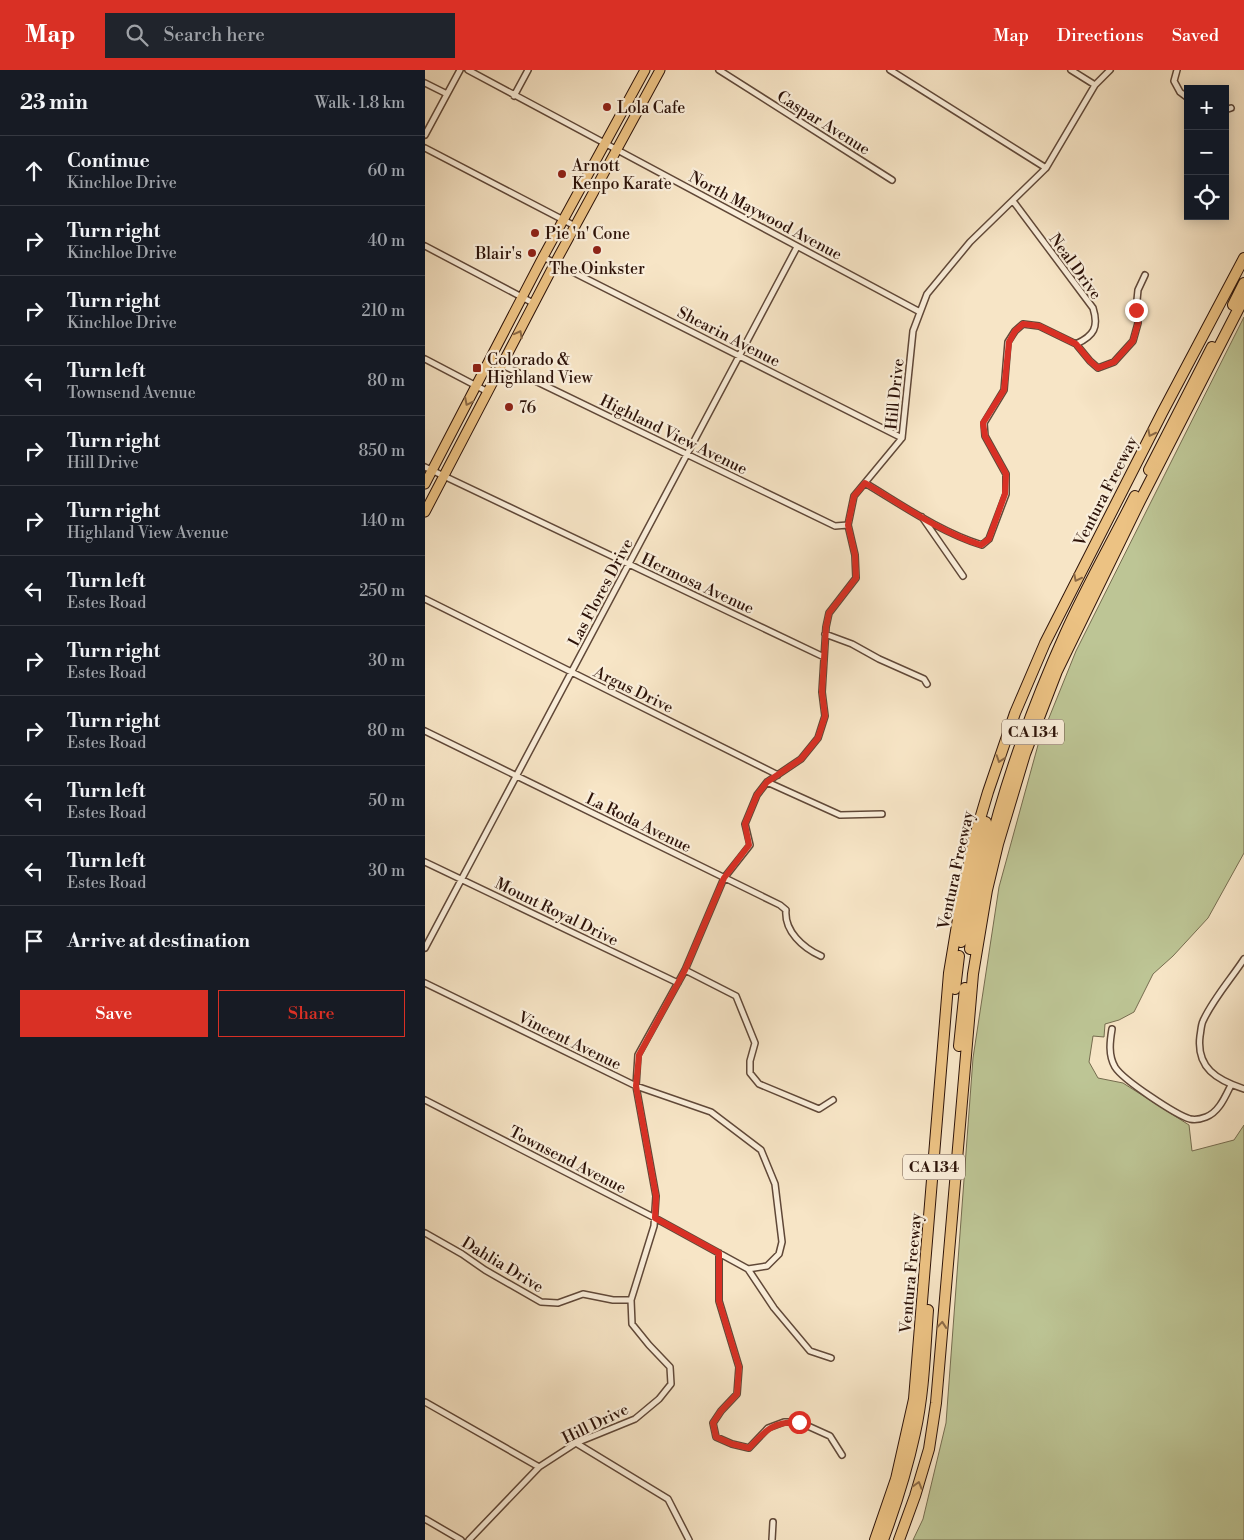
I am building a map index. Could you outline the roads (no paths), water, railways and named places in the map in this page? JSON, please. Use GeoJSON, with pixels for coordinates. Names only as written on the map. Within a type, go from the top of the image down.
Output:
{"type":"FeatureCollection","features":[{"type":"Feature","properties":{"kind":"highway","name":"Ventura Freeway"},"geometry":{"type":"LineString","coordinates":[[875,1540],[896,1479],[913,1399],[937,1136],[949,973],[974,839],[1015,712],[1045,643],[1174,390],[1244,258]]}},
{"type":"Feature","properties":{"kind":"highway"},"geometry":{"type":"LineString","coordinates":[[1174,390],[1187,380],[1244,271]]}},
{"type":"Feature","properties":{"kind":"highway"},"geometry":{"type":"LineString","coordinates":[[951,1206],[948,1185],[963,1005],[971,940],[984,870],[1006,789],[1030,716],[1065,633],[1244,284]]}},
{"type":"Feature","properties":{"kind":"highway","name":"CA 134"},"geometry":{"type":"LineString","coordinates":[[900,1536],[915,1496],[929,1449],[936,1403],[951,1206],[973,974],[987,890],[998,844],[1025,754],[1057,671],[1244,298]]}},
{"type":"Feature","properties":{"kind":"highway"},"geometry":{"type":"LineString","coordinates":[[883,1540],[905,1476],[919,1407],[955,982],[959,949],[973,875],[991,805],[988,792]]}},
{"type":"Feature","properties":{"kind":"highway"},"geometry":{"type":"LineString","coordinates":[[894,1540],[900,1536]]}},
{"type":"Feature","properties":{"kind":"main road"},"geometry":{"type":"LineString","coordinates":[[425,484],[429,469],[491,359],[543,257],[645,70]]}},
{"type":"Feature","properties":{"kind":"main road"},"geometry":{"type":"LineString","coordinates":[[425,512],[575,226],[660,70]]}},
{"type":"Feature","properties":{"kind":"street"},"geometry":{"type":"LineString","coordinates":[[425,135],[460,70]]}},
{"type":"Feature","properties":{"kind":"street","name":"North Maywood Avenue"},"geometry":{"type":"LineString","coordinates":[[468,70],[920,312]]}},
{"type":"Feature","properties":{"kind":"street"},"geometry":{"type":"LineString","coordinates":[[514,96],[528,70]]}},
{"type":"Feature","properties":{"kind":"street","name":"Caspar Avenue"},"geometry":{"type":"LineString","coordinates":[[719,70],[892,180]]}},
{"type":"Feature","properties":{"kind":"street"},"geometry":{"type":"LineString","coordinates":[[891,70],[1046,168]]}},
{"type":"Feature","properties":{"kind":"street"},"geometry":{"type":"LineString","coordinates":[[1071,70],[1095,85]]}},
{"type":"Feature","properties":{"kind":"street","name":"Hill Drive"},"geometry":{"type":"LineString","coordinates":[[469,1540],[539,1467],[576,1443],[635,1419],[659,1399],[671,1384],[670,1367],[632,1324],[631,1300],[654,1226],[656,1196],[636,1086],[639,1055],[685,970],[724,878],[749,845],[745,824],[757,795],[767,782],[801,759],[818,738],[825,716],[822,692],[825,634],[829,613],[856,578],[855,555],[848,525],[854,496],[902,438],[913,331],[927,294],[970,242],[1046,168],[1095,85],[1110,70]]}},
{"type":"Feature","properties":{"kind":"street"},"geometry":{"type":"LineString","coordinates":[[1177,70],[1174,80],[1180,92],[1184,95]]}},
{"type":"Feature","properties":{"kind":"street"},"geometry":{"type":"LineString","coordinates":[[425,83],[447,94]]}},
{"type":"Feature","properties":{"kind":"street"},"geometry":{"type":"LineString","coordinates":[[425,148],[575,226]]}},
{"type":"Feature","properties":{"kind":"street","name":"Neal Drive"},"geometry":{"type":"LineString","coordinates":[[1013,201],[1093,308],[1096,323],[1094,330],[1090,336],[1076,344]]}},
{"type":"Feature","properties":{"kind":"street"},"geometry":{"type":"LineString","coordinates":[[425,246],[535,304]]}},
{"type":"Feature","properties":{"kind":"street","name":"Las Flores Drive"},"geometry":{"type":"LineString","coordinates":[[425,948],[797,247]]}},
{"type":"Feature","properties":{"kind":"street","name":"Shearin Avenue"},"geometry":{"type":"LineString","coordinates":[[543,257],[902,438]]}},
{"type":"Feature","properties":{"kind":"street"},"geometry":{"type":"LineString","coordinates":[[865,483],[921,517],[981,545],[989,539],[1005,494],[1006,474],[985,436],[983,423],[1004,390],[1009,342],[1015,331],[1023,324],[1039,326],[1076,344],[1098,368],[1114,362],[1133,341],[1138,323],[1136,310],[1138,290],[1145,275]]}},
{"type":"Feature","properties":{"kind":"street"},"geometry":{"type":"LineString","coordinates":[[425,359],[488,392]]}},
{"type":"Feature","properties":{"kind":"street","name":"Highland View Avenue"},"geometry":{"type":"LineString","coordinates":[[491,359],[835,526],[848,525]]}},
{"type":"Feature","properties":{"kind":"street","name":"Hermosa Avenue"},"geometry":{"type":"LineString","coordinates":[[429,469],[824,656]]}},
{"type":"Feature","properties":{"kind":"street"},"geometry":{"type":"LineString","coordinates":[[921,517],[963,576]]}},
{"type":"Feature","properties":{"kind":"street","name":"Argus Drive"},"geometry":{"type":"LineString","coordinates":[[425,599],[778,775]]}},
{"type":"Feature","properties":{"kind":"street"},"geometry":{"type":"LineString","coordinates":[[825,634],[852,644],[879,659],[924,679],[927,684]]}},
{"type":"Feature","properties":{"kind":"street","name":"La Roda Avenue"},"geometry":{"type":"LineString","coordinates":[[425,731],[786,910],[785,919],[788,928],[810,951],[821,956]]}},
{"type":"Feature","properties":{"kind":"street"},"geometry":{"type":"LineString","coordinates":[[767,782],[840,815],[882,814]]}},
{"type":"Feature","properties":{"kind":"street","name":"Mount Royal Drive"},"geometry":{"type":"LineString","coordinates":[[425,862],[678,983]]}},
{"type":"Feature","properties":{"kind":"street"},"geometry":{"type":"LineString","coordinates":[[1244,959],[1202,1023],[1199,1047],[1201,1059],[1214,1076],[1244,1089]]}},
{"type":"Feature","properties":{"kind":"street"},"geometry":{"type":"LineString","coordinates":[[685,970],[736,996],[755,1043],[750,1061],[750,1073],[759,1084],[819,1109],[833,1100]]}},
{"type":"Feature","properties":{"kind":"street","name":"Vincent Avenue"},"geometry":{"type":"LineString","coordinates":[[425,983],[636,1086],[711,1112],[761,1150],[775,1184],[783,1242],[779,1254],[767,1266],[748,1268]]}},
{"type":"Feature","properties":{"kind":"street"},"geometry":{"type":"LineString","coordinates":[[1112,1029],[1111,1056],[1115,1066],[1125,1079],[1181,1115],[1191,1119],[1207,1117],[1219,1108],[1231,1084]]}},
{"type":"Feature","properties":{"kind":"street","name":"Townsend Avenue"},"geometry":{"type":"LineString","coordinates":[[425,1100],[748,1268],[774,1308],[810,1350],[831,1358]]}},
{"type":"Feature","properties":{"kind":"street","name":"Dahlia Drive"},"geometry":{"type":"LineString","coordinates":[[425,1233],[541,1302],[558,1303],[583,1294],[613,1300],[631,1300]]}},
{"type":"Feature","properties":{"kind":"street"},"geometry":{"type":"LineString","coordinates":[[719,1253],[719,1301],[739,1367],[737,1394],[713,1423],[716,1437],[732,1444],[749,1448],[768,1428],[783,1422],[799,1422],[831,1436],[842,1456]]}},
{"type":"Feature","properties":{"kind":"street"},"geometry":{"type":"LineString","coordinates":[[425,1402],[539,1467]]}},
{"type":"Feature","properties":{"kind":"street"},"geometry":{"type":"LineString","coordinates":[[576,1443],[668,1499],[689,1540]]}},
{"type":"Feature","properties":{"kind":"street"},"geometry":{"type":"LineString","coordinates":[[425,1519],[461,1540]]}},
{"type":"Feature","properties":{"kind":"street"},"geometry":{"type":"LineString","coordinates":[[772,1540],[773,1522]]}},
{"type":"Feature","properties":{"kind":"place","name":"Lola Cafe"},"geometry":{"type":"Point","coordinates":[607,107]}},
{"type":"Feature","properties":{"kind":"place","name":"Arnott Kenpo Karate"},"geometry":{"type":"Point","coordinates":[562,174]}},
{"type":"Feature","properties":{"kind":"place","name":"Pie 'n' Cone"},"geometry":{"type":"Point","coordinates":[535,233]}},
{"type":"Feature","properties":{"kind":"place","name":"The Oinkster"},"geometry":{"type":"Point","coordinates":[597,250]}},
{"type":"Feature","properties":{"kind":"place","name":"Blair's"},"geometry":{"type":"Point","coordinates":[532,253]}},
{"type":"Feature","properties":{"kind":"place","name":"Colorado & Highland View"},"geometry":{"type":"Point","coordinates":[477,368]}},
{"type":"Feature","properties":{"kind":"place","name":"76"},"geometry":{"type":"Point","coordinates":[509,407]}}]}
